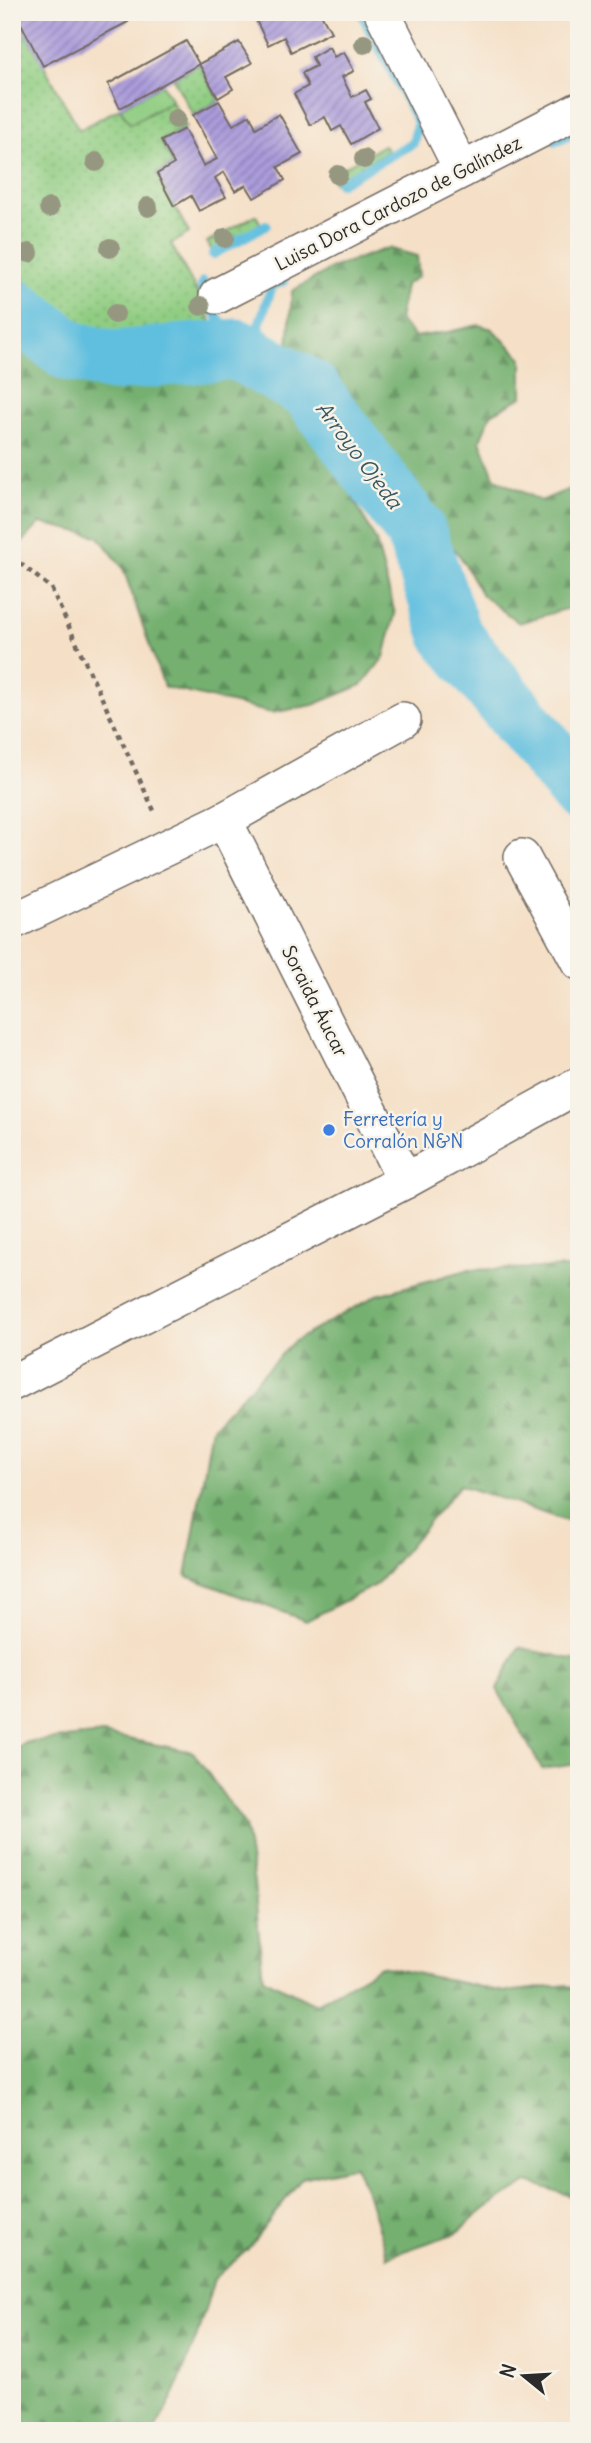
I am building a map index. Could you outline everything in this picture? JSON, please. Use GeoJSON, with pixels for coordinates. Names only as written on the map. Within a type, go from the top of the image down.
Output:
{"type":"FeatureCollection","features":[{"type":"Feature","properties":{"kind":"street"},"geometry":{"type":"LineString","coordinates":[[382,12],[463,170]]}},
{"type":"Feature","properties":{"kind":"street","name":"Luisa Dora Cardozo de Galíndez"},"geometry":{"type":"LineString","coordinates":[[217,296],[579,110]]}},
{"type":"Feature","properties":{"kind":"street"},"geometry":{"type":"LineString","coordinates":[[12,922],[171,848],[403,720]]}},
{"type":"Feature","properties":{"kind":"street","name":"Soraida Áucar"},"geometry":{"type":"LineString","coordinates":[[225,820],[405,1181]]}},
{"type":"Feature","properties":{"kind":"street"},"geometry":{"type":"LineString","coordinates":[[522,857],[579,962]]}},
{"type":"Feature","properties":{"kind":"street"},"geometry":{"type":"LineString","coordinates":[[12,1383],[405,1181],[579,1085]]}},
{"type":"Feature","properties":{"kind":"path"},"geometry":{"type":"LineString","coordinates":[[12,556],[51,588],[171,848]]}},
{"type":"Feature","properties":{"kind":"green space"},"geometry":{"type":"Polygon","coordinates":[[[12,12],[15,12],[79,130],[120,108],[130,124],[172,101],[186,127],[161,141],[173,164],[157,174],[189,233],[171,244],[208,312],[214,334],[139,345],[61,326],[12,288],[12,12]]]}},
{"type":"Feature","properties":{"kind":"green space"},"geometry":{"type":"Polygon","coordinates":[[[199,64],[219,101],[193,115],[173,78],[199,64]]]}},
{"type":"Feature","properties":{"kind":"green space"},"geometry":{"type":"Polygon","coordinates":[[[162,84],[172,101],[130,124],[120,108],[162,84]]]}},
{"type":"Feature","properties":{"kind":"green space"},"geometry":{"type":"Polygon","coordinates":[[[384,145],[388,151],[334,182],[330,175],[384,145]]]}},
{"type":"Feature","properties":{"kind":"green space"},"geometry":{"type":"Polygon","coordinates":[[[256,215],[261,225],[212,251],[207,242],[256,215]]]}},
{"type":"Feature","properties":{"kind":"green space"},"geometry":{"type":"Polygon","coordinates":[[[388,248],[417,256],[419,276],[405,285],[399,320],[415,337],[479,325],[492,329],[522,358],[522,397],[491,414],[480,440],[495,479],[541,501],[579,485],[579,605],[519,623],[482,595],[460,556],[420,513],[348,390],[288,348],[292,291],[334,267],[388,248]]]}},
{"type":"Feature","properties":{"kind":"green space"},"geometry":{"type":"Polygon","coordinates":[[[12,318],[65,357],[127,385],[183,369],[251,371],[300,420],[336,466],[376,541],[395,614],[384,657],[362,685],[313,705],[272,713],[164,687],[123,568],[98,536],[40,523],[19,546],[12,542],[12,318]]]}},
{"type":"Feature","properties":{"kind":"green space"},"geometry":{"type":"Polygon","coordinates":[[[579,1267],[579,1525],[460,1485],[377,1584],[306,1621],[186,1576],[212,1427],[293,1342],[377,1295],[467,1270],[579,1267]]]}},
{"type":"Feature","properties":{"kind":"green space"},"geometry":{"type":"Polygon","coordinates":[[[519,1647],[579,1661],[579,1764],[542,1769],[497,1689],[519,1647]]]}},
{"type":"Feature","properties":{"kind":"green space"},"geometry":{"type":"Polygon","coordinates":[[[103,1734],[193,1752],[245,1826],[254,1883],[263,1978],[316,2004],[381,1966],[505,1992],[567,1985],[579,1991],[579,2181],[574,2197],[528,2182],[486,2208],[456,2233],[387,2257],[368,2195],[355,2166],[302,2178],[247,2250],[214,2279],[197,2336],[173,2397],[154,2431],[12,2431],[12,1752],[27,1742],[103,1734]]]}},
{"type":"Feature","properties":{"kind":"building"},"geometry":{"type":"Polygon","coordinates":[[[15,12],[123,12],[128,22],[43,66],[15,12]]]}},
{"type":"Feature","properties":{"kind":"building"},"geometry":{"type":"Polygon","coordinates":[[[252,12],[320,12],[331,32],[291,52],[284,37],[268,45],[252,12]]]}},
{"type":"Feature","properties":{"kind":"building"},"geometry":{"type":"Polygon","coordinates":[[[186,41],[199,64],[120,108],[108,84],[186,41]]]}},
{"type":"Feature","properties":{"kind":"building"},"geometry":{"type":"Polygon","coordinates":[[[239,42],[252,63],[226,77],[233,89],[218,98],[199,64],[239,42]]]}},
{"type":"Feature","properties":{"kind":"building"},"geometry":{"type":"Polygon","coordinates":[[[329,47],[334,57],[344,52],[354,71],[342,77],[352,97],[366,90],[371,99],[365,102],[378,128],[351,144],[341,126],[332,131],[325,117],[310,125],[294,94],[308,86],[302,73],[316,66],[312,57],[329,47]]]}},
{"type":"Feature","properties":{"kind":"building"},"geometry":{"type":"Polygon","coordinates":[[[219,101],[233,125],[250,115],[256,128],[279,114],[302,154],[278,167],[285,180],[254,198],[246,185],[235,191],[224,172],[215,178],[226,197],[199,211],[191,196],[174,206],[157,174],[174,164],[161,141],[184,129],[203,166],[217,159],[193,115],[219,101]]]}},
{"type":"Feature","properties":{"kind":"waterway"},"geometry":{"type":"LineString","coordinates":[[361,12],[371,32]]}},
{"type":"Feature","properties":{"kind":"waterway"},"geometry":{"type":"LineString","coordinates":[[340,183],[413,143],[418,122],[377,43]]}},
{"type":"Feature","properties":{"kind":"waterway"},"geometry":{"type":"LineString","coordinates":[[556,141],[579,130]]}},
{"type":"Feature","properties":{"kind":"waterway"},"geometry":{"type":"LineString","coordinates":[[213,254],[266,225]]}},
{"type":"Feature","properties":{"kind":"waterway"},"geometry":{"type":"LineString","coordinates":[[267,366],[259,325],[272,286],[283,281]]}},
{"type":"Feature","properties":{"kind":"waterway"},"geometry":{"type":"LineString","coordinates":[[203,282],[202,287],[219,319],[223,350]]}},
{"type":"Feature","properties":{"kind":"waterway","name":"Arroyo Ojeda"},"geometry":{"type":"LineString","coordinates":[[12,307],[70,351],[113,361],[236,349],[310,390],[415,530],[451,635],[579,791]]}},
{"type":"Feature","properties":{"kind":"place","name":"Ferretería y Corralón N&N"},"geometry":{"type":"Point","coordinates":[329,1130]}}]}
